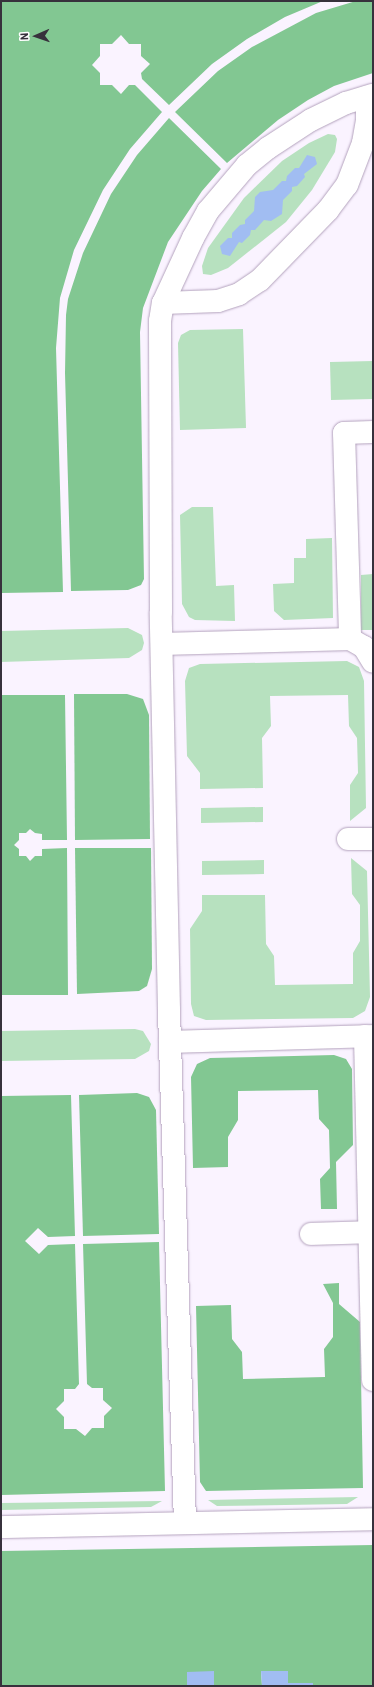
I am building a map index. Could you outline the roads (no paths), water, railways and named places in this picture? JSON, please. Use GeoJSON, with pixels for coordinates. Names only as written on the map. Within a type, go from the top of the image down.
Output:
{"type":"FeatureCollection","features":[{"type":"Feature","properties":{"kind":"street"},"geometry":{"type":"LineString","coordinates":[[163,303],[218,302],[239,294],[260,280],[328,210],[347,185],[363,143],[370,96],[311,120],[268,148],[247,165],[208,211],[163,303],[158,345],[162,644],[170,1042],[185,1523]]}},
{"type":"Feature","properties":{"kind":"street"},"geometry":{"type":"LineString","coordinates":[[350,639],[344,433],[373,432]]}},
{"type":"Feature","properties":{"kind":"street"},"geometry":{"type":"LineString","coordinates":[[162,644],[350,639],[364,647],[373,662]]}},
{"type":"Feature","properties":{"kind":"street"},"geometry":{"type":"LineString","coordinates":[[348,839],[373,839]]}},
{"type":"Feature","properties":{"kind":"street"},"geometry":{"type":"LineString","coordinates":[[170,1042],[369,1036],[373,1380]]}},
{"type":"Feature","properties":{"kind":"street"},"geometry":{"type":"LineString","coordinates":[[311,1234],[371,1232]]}},
{"type":"Feature","properties":{"kind":"street"},"geometry":{"type":"LineString","coordinates":[[1,1527],[373,1519]]}},
{"type":"Feature","properties":{"kind":"water"},"geometry":{"type":"Polygon","coordinates":[[[307,155],[315,157],[317,164],[304,174],[305,177],[297,186],[292,187],[292,191],[283,200],[282,214],[271,221],[264,220],[255,230],[251,230],[250,235],[242,243],[239,242],[230,256],[222,254],[220,246],[228,238],[232,238],[232,233],[240,225],[245,224],[245,220],[254,211],[255,197],[260,192],[273,190],[282,181],[286,181],[287,176],[295,168],[299,168],[307,155]]]}},
{"type":"Feature","properties":{"kind":"water"},"geometry":{"type":"Polygon","coordinates":[[[214,1671],[214,1686],[187,1686],[187,1672],[214,1671]]]}},
{"type":"Feature","properties":{"kind":"water"},"geometry":{"type":"Polygon","coordinates":[[[261,1671],[288,1671],[288,1683],[313,1683],[313,1686],[262,1686],[261,1671]]]}}]}
